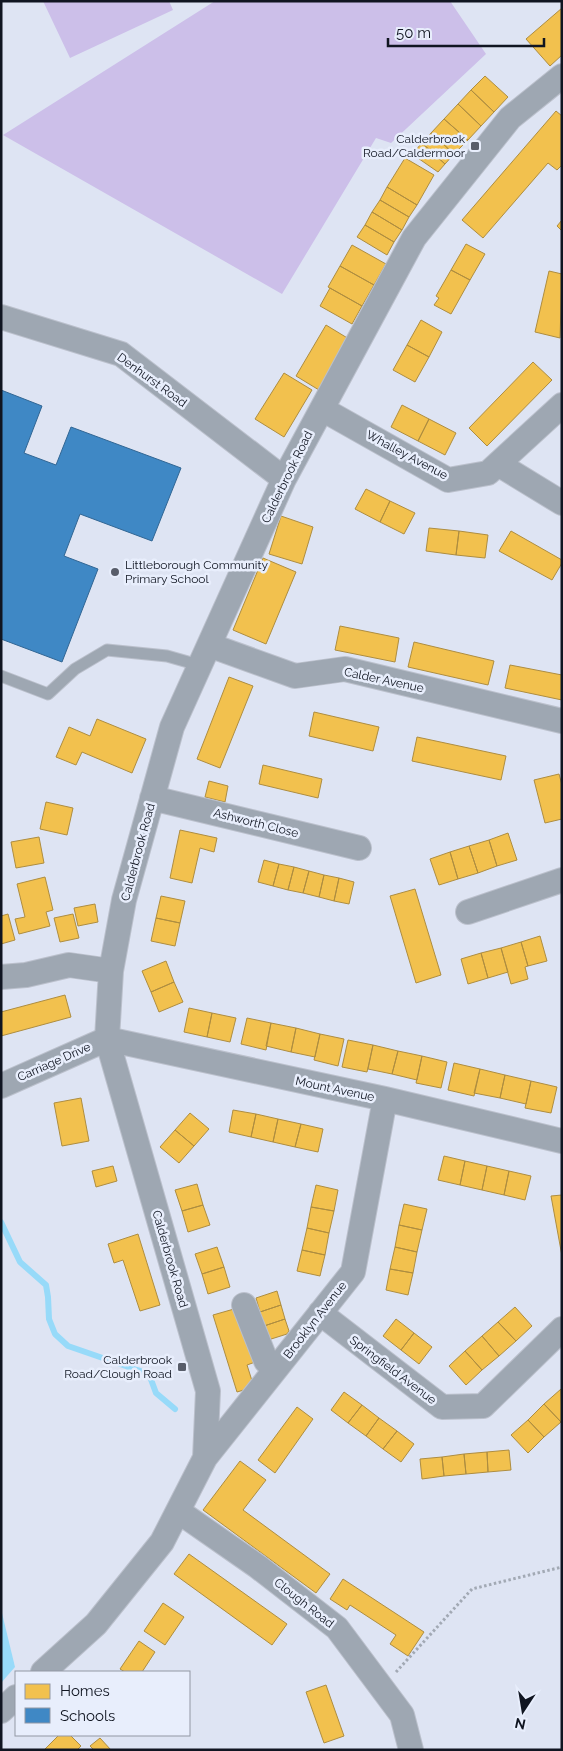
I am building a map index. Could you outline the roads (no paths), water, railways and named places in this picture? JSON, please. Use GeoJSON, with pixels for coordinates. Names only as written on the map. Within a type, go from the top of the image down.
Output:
{"type":"FeatureCollection","features":[{"type":"Feature","properties":{"kind":"street","name":"Calderbrook Road"},"geometry":{"type":"LineString","coordinates":[[44,1671],[96,1624],[162,1542],[205,1458],[208,1391],[107,1039],[111,971],[124,900],[172,727],[284,479],[414,238],[510,118],[558,88]]}},
{"type":"Feature","properties":{"kind":"street","name":"Denhurst Road"},"geometry":{"type":"LineString","coordinates":[[1,317],[121,354],[284,479]]}},
{"type":"Feature","properties":{"kind":"street","name":"Whalley Avenue"},"geometry":{"type":"LineString","coordinates":[[322,409],[448,480],[488,473],[562,405]]}},
{"type":"Feature","properties":{"kind":"street"},"geometry":{"type":"LineString","coordinates":[[498,464],[562,502]]}},
{"type":"Feature","properties":{"kind":"street","name":"Calder Avenue"},"geometry":{"type":"LineString","coordinates":[[209,645],[295,676],[345,669],[562,721]]}},
{"type":"Feature","properties":{"kind":"street","name":"Ashworth Close"},"geometry":{"type":"LineString","coordinates":[[152,798],[359,848]]}},
{"type":"Feature","properties":{"kind":"street"},"geometry":{"type":"LineString","coordinates":[[468,912],[562,880]]}},
{"type":"Feature","properties":{"kind":"street"},"geometry":{"type":"LineString","coordinates":[[1,977],[26,975],[69,965],[111,971]]}},
{"type":"Feature","properties":{"kind":"street","name":"Carriage Drive"},"geometry":{"type":"LineString","coordinates":[[1,1086],[107,1039]]}},
{"type":"Feature","properties":{"kind":"street","name":"Mount Avenue"},"geometry":{"type":"LineString","coordinates":[[107,1039],[562,1141]]}},
{"type":"Feature","properties":{"kind":"street","name":"Brooklyn Avenue"},"geometry":{"type":"LineString","coordinates":[[205,1458],[352,1272],[385,1100]]}},
{"type":"Feature","properties":{"kind":"street"},"geometry":{"type":"LineString","coordinates":[[244,1305],[266,1361],[275,1370]]}},
{"type":"Feature","properties":{"kind":"street","name":"Springfield Avenue"},"geometry":{"type":"LineString","coordinates":[[320,1313],[442,1407],[483,1406],[562,1329]]}},
{"type":"Feature","properties":{"kind":"street","name":"Clough Road"},"geometry":{"type":"LineString","coordinates":[[178,1511],[257,1566],[337,1628],[402,1715],[411,1750]]}},
{"type":"Feature","properties":{"kind":"street"},"geometry":{"type":"LineString","coordinates":[[1,1711],[15,1698]]}},
{"type":"Feature","properties":{"kind":"lane"},"geometry":{"type":"LineString","coordinates":[[1,676],[48,694],[75,670],[107,650],[167,656],[188,662],[199,668]]}},
{"type":"Feature","properties":{"kind":"water"},"geometry":{"type":"Polygon","coordinates":[[[1,1609],[15,1667],[1,1683],[1,1609]]]}},
{"type":"Feature","properties":{"kind":"waterway"},"geometry":{"type":"LineString","coordinates":[[1,1222],[20,1262],[46,1285],[49,1319],[55,1334],[68,1346],[149,1374],[156,1393],[175,1409]]}},
{"type":"Feature","properties":{"kind":"place","name":"Calderbrook Road/Caldermoor"},"geometry":{"type":"Point","coordinates":[475,146]}},
{"type":"Feature","properties":{"kind":"place","name":"Littleborough Community Primary School"},"geometry":{"type":"Point","coordinates":[115,572]}},
{"type":"Feature","properties":{"kind":"place","name":"Calderbrook Road/Clough Road"},"geometry":{"type":"Point","coordinates":[182,1367]}}]}
